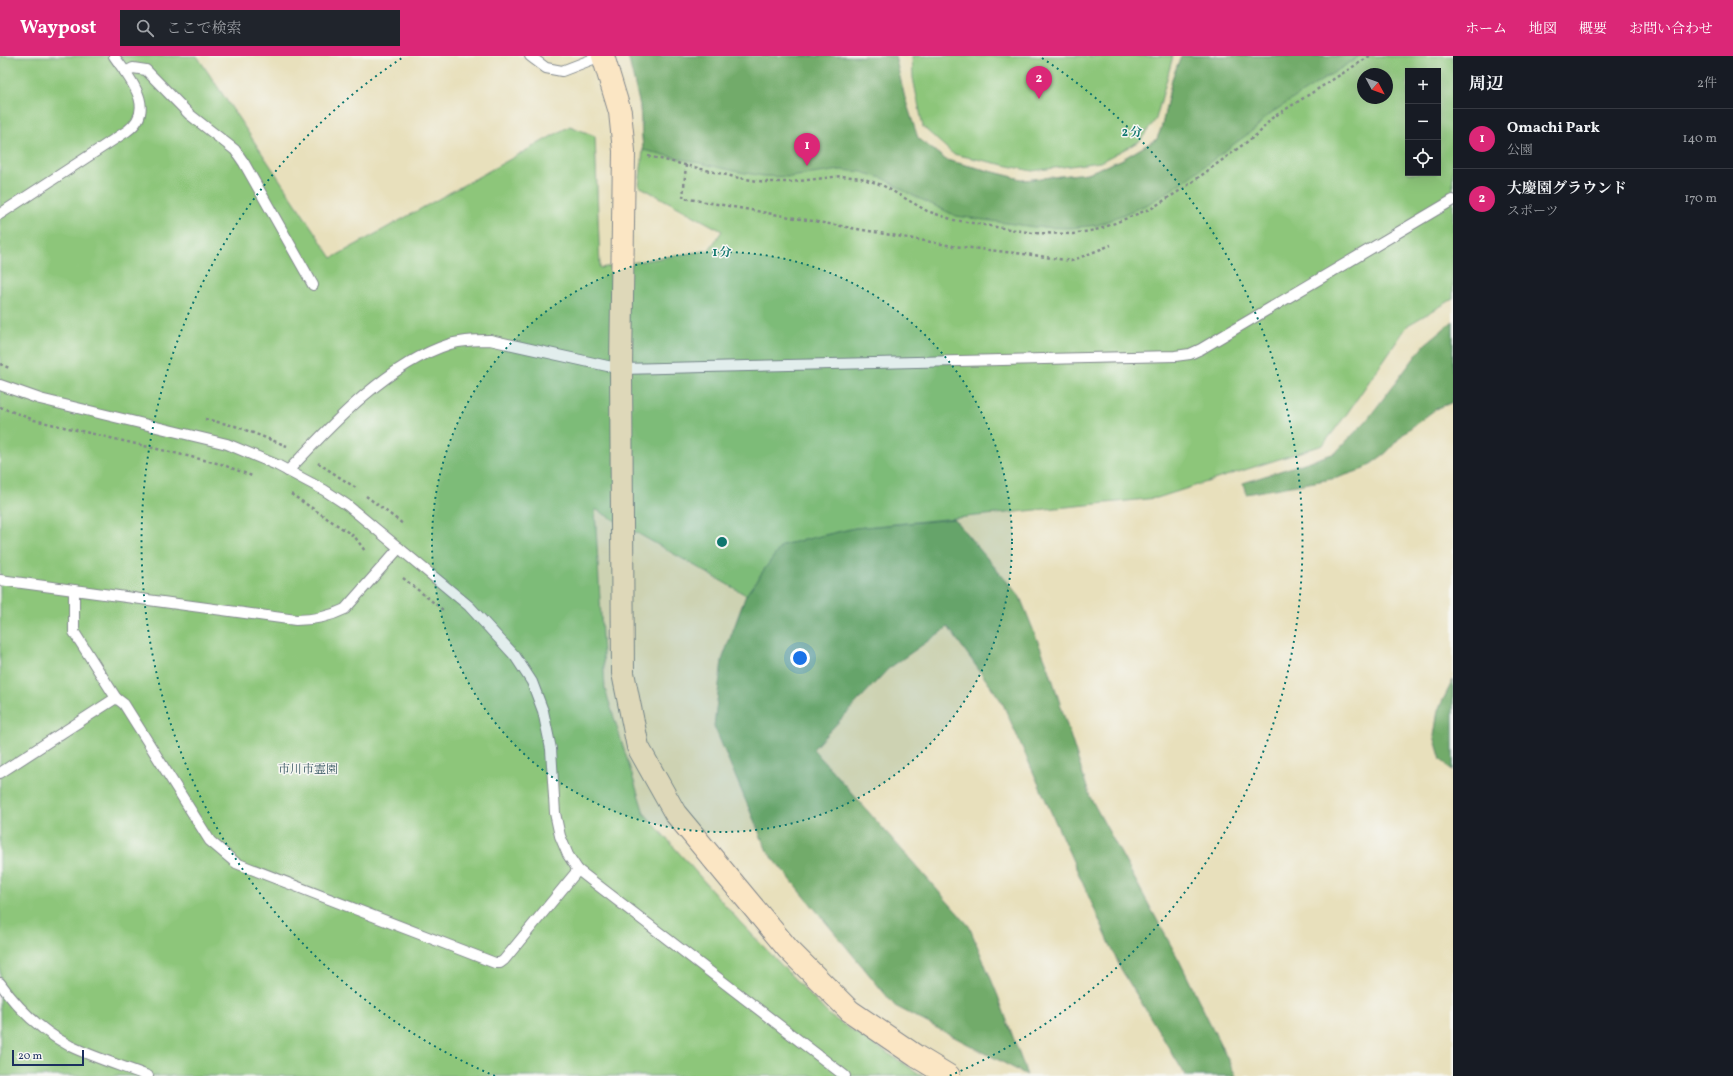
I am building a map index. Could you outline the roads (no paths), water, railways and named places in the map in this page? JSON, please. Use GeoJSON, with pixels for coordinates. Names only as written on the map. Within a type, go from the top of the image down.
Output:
{"type":"FeatureCollection","features":[{"type":"Feature","properties":{"kind":"street"},"geometry":{"type":"LineString","coordinates":[[602,56],[620,112],[624,151],[620,370],[623,674],[638,747],[675,813],[788,949],[850,1011],[916,1056],[949,1076]]}},
{"type":"Feature","properties":{"kind":"lane"},"geometry":{"type":"LineString","coordinates":[[0,214],[127,131],[138,122],[141,108],[140,96],[114,56]]}},
{"type":"Feature","properties":{"kind":"lane"},"geometry":{"type":"LineString","coordinates":[[530,56],[546,68],[562,71],[602,56]]}},
{"type":"Feature","properties":{"kind":"lane"},"geometry":{"type":"LineString","coordinates":[[125,72],[133,68],[146,70],[189,114],[235,150],[313,285]]}},
{"type":"Feature","properties":{"kind":"lane"},"geometry":{"type":"LineString","coordinates":[[288,471],[321,436],[381,382],[409,362],[451,344],[470,341],[490,340],[620,370],[1175,356],[1190,354],[1201,349],[1453,200]]}},
{"type":"Feature","properties":{"kind":"lane"},"geometry":{"type":"LineString","coordinates":[[0,385],[40,399],[227,444],[288,471],[347,505],[469,606],[488,624],[515,656],[532,682],[543,711],[551,749],[555,813],[560,836],[568,855],[578,870],[845,1076]]}},
{"type":"Feature","properties":{"kind":"lane"},"geometry":{"type":"LineString","coordinates":[[0,580],[296,620],[314,620],[333,615],[345,609],[399,548]]}},
{"type":"Feature","properties":{"kind":"lane"},"geometry":{"type":"LineString","coordinates":[[74,590],[74,632],[116,698],[124,704],[210,841],[236,863],[495,963],[500,963],[504,960],[578,870]]}},
{"type":"Feature","properties":{"kind":"lane"},"geometry":{"type":"LineString","coordinates":[[0,773],[116,698]]}},
{"type":"Feature","properties":{"kind":"lane"},"geometry":{"type":"LineString","coordinates":[[0,983],[15,1003],[26,1014],[60,1040],[82,1051],[148,1076]]}},
{"type":"Feature","properties":{"kind":"place","name":"大慶園グラウンド"},"geometry":{"type":"Point","coordinates":[1039,99]}},
{"type":"Feature","properties":{"kind":"place","name":"Omachi Park"},"geometry":{"type":"Point","coordinates":[807,166]}},
{"type":"Feature","properties":{"kind":"park label","name":"市川市霊園"},"geometry":{"type":"Point","coordinates":[308,769]}}]}
